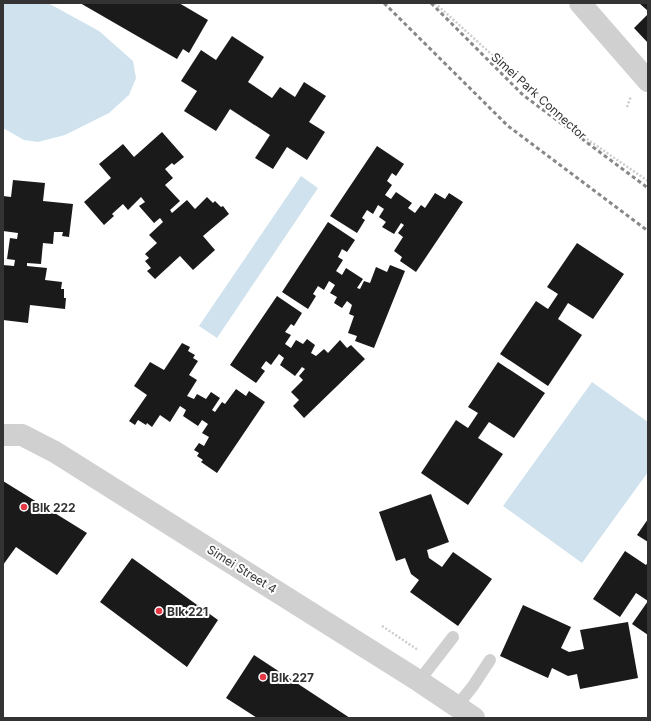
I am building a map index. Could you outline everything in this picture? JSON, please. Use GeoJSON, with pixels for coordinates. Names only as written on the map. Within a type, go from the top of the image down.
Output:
{"type":"FeatureCollection","features":[{"type":"Feature","properties":{"kind":"street"},"geometry":{"type":"LineString","coordinates":[[580,3],[648,81]]}},
{"type":"Feature","properties":{"kind":"street","name":"Simei Street 4"},"geometry":{"type":"LineString","coordinates":[[3,435],[22,436],[55,452],[466,712]]}},
{"type":"Feature","properties":{"kind":"lane"},"geometry":{"type":"LineString","coordinates":[[419,681],[453,637]]}},
{"type":"Feature","properties":{"kind":"lane"},"geometry":{"type":"LineString","coordinates":[[466,712],[473,686],[490,660]]}},
{"type":"Feature","properties":{"kind":"path","name":"Simei Park Connector"},"geometry":{"type":"LineString","coordinates":[[435,3],[578,133],[648,181]]}},
{"type":"Feature","properties":{"kind":"water"},"geometry":{"type":"Polygon","coordinates":[[[3,3],[48,3],[99,31],[133,61],[136,78],[129,95],[109,113],[65,135],[38,142],[24,140],[3,128],[3,3]]]}},
{"type":"Feature","properties":{"kind":"water"},"geometry":{"type":"Polygon","coordinates":[[[301,176],[318,188],[217,338],[199,326],[301,176]]]}},
{"type":"Feature","properties":{"kind":"water"},"geometry":{"type":"Polygon","coordinates":[[[592,382],[648,422],[648,472],[582,563],[503,506],[592,382]]]}},
{"type":"Feature","properties":{"kind":"building"},"geometry":{"type":"Polygon","coordinates":[[[80,3],[179,3],[208,20],[189,53],[183,49],[177,59],[80,3]]]}},
{"type":"Feature","properties":{"kind":"building"},"geometry":{"type":"Polygon","coordinates":[[[639,3],[648,3],[648,11],[639,3]]]}},
{"type":"Feature","properties":{"kind":"building"},"geometry":{"type":"Polygon","coordinates":[[[648,14],[648,43],[634,28],[648,14]]]}},
{"type":"Feature","properties":{"kind":"building"},"geometry":{"type":"Polygon","coordinates":[[[232,36],[264,57],[248,82],[272,98],[280,87],[295,97],[304,82],[326,96],[309,122],[325,132],[307,160],[287,147],[273,169],[255,158],[270,135],[230,109],[216,131],[184,111],[197,91],[181,81],[201,50],[216,60],[232,36]]]}},
{"type":"Feature","properties":{"kind":"building"},"geometry":{"type":"Polygon","coordinates":[[[162,132],[184,157],[174,165],[172,163],[165,169],[173,178],[165,185],[180,201],[170,210],[172,213],[187,200],[195,209],[207,197],[213,203],[215,201],[221,207],[223,206],[229,214],[203,236],[215,250],[193,270],[180,256],[155,279],[147,271],[151,268],[145,261],[149,258],[145,254],[157,243],[149,235],[163,222],[160,218],[154,223],[139,206],[145,202],[141,197],[128,210],[123,204],[112,214],[114,216],[104,225],[84,202],[111,178],[99,164],[123,144],[134,157],[162,132]]]}},
{"type":"Feature","properties":{"kind":"building"},"geometry":{"type":"Polygon","coordinates":[[[377,146],[404,164],[396,176],[392,173],[387,181],[392,185],[385,195],[391,199],[396,192],[412,203],[408,208],[415,213],[421,205],[425,208],[435,193],[445,199],[449,193],[463,202],[416,272],[400,261],[402,257],[394,251],[403,237],[398,233],[404,225],[401,223],[394,234],[382,227],[386,222],[379,217],[384,209],[378,205],[373,214],[367,210],[362,218],[365,220],[357,233],[330,216],[377,146]]]}},
{"type":"Feature","properties":{"kind":"building"},"geometry":{"type":"Polygon","coordinates":[[[13,180],[45,183],[43,201],[73,204],[69,237],[62,236],[63,232],[54,232],[53,244],[43,243],[41,264],[27,263],[27,266],[47,268],[45,280],[62,282],[61,289],[64,289],[64,298],[66,298],[65,309],[30,305],[28,323],[3,320],[3,265],[14,266],[15,260],[7,259],[10,238],[17,239],[18,233],[3,231],[3,196],[11,197],[13,180]]]}},
{"type":"Feature","properties":{"kind":"building"},"geometry":{"type":"Polygon","coordinates":[[[328,222],[355,240],[347,252],[342,249],[338,257],[343,260],[336,271],[342,275],[346,268],[363,279],[357,288],[360,289],[364,281],[370,283],[376,267],[387,272],[390,265],[405,271],[374,348],[355,341],[357,336],[348,333],[354,316],[349,314],[352,305],[347,301],[342,308],[334,303],[337,297],[330,293],[335,285],[329,281],[324,290],[318,286],[313,294],[316,296],[308,309],[282,292],[328,222]]]}},
{"type":"Feature","properties":{"kind":"building"},"geometry":{"type":"Polygon","coordinates":[[[577,243],[624,274],[593,319],[568,303],[558,319],[582,335],[548,386],[500,354],[536,301],[548,309],[558,294],[547,287],[577,243]]]}},
{"type":"Feature","properties":{"kind":"building"},"geometry":{"type":"Polygon","coordinates":[[[277,296],[302,313],[294,326],[291,324],[285,332],[291,335],[285,344],[291,348],[296,340],[303,344],[307,339],[315,345],[311,353],[316,356],[324,349],[328,353],[340,340],[347,348],[351,345],[365,359],[304,418],[293,406],[299,400],[291,392],[303,380],[299,376],[305,369],[302,367],[295,376],[280,365],[284,358],[279,354],[271,365],[266,361],[261,368],[265,371],[256,383],[230,365],[277,296]]]}},
{"type":"Feature","properties":{"kind":"building"},"geometry":{"type":"Polygon","coordinates":[[[182,343],[190,347],[188,351],[195,355],[193,358],[198,361],[189,375],[197,380],[187,396],[194,399],[197,394],[206,399],[211,392],[220,398],[212,410],[215,412],[222,402],[225,404],[236,389],[246,396],[249,391],[265,402],[217,473],[201,462],[203,460],[197,456],[199,453],[194,450],[199,443],[204,446],[209,437],[202,433],[208,424],[202,420],[198,426],[183,416],[186,410],[180,406],[170,422],[160,415],[152,427],[147,423],[146,425],[138,420],[135,425],[129,421],[147,395],[134,386],[150,362],[164,370],[182,343]]]}},
{"type":"Feature","properties":{"kind":"building"},"geometry":{"type":"Polygon","coordinates":[[[498,362],[545,393],[514,438],[489,422],[478,438],[503,454],[468,505],[421,473],[456,420],[468,428],[478,413],[468,407],[498,362]]]}},
{"type":"Feature","properties":{"kind":"building","name":"Blk 222"},"geometry":{"type":"Polygon","coordinates":[[[3,481],[87,533],[57,575],[16,547],[3,565],[3,481]]]}},
{"type":"Feature","properties":{"kind":"building"},"geometry":{"type":"Polygon","coordinates":[[[431,494],[449,542],[427,550],[429,558],[442,567],[453,552],[492,579],[458,626],[410,592],[419,580],[411,574],[405,558],[396,561],[379,512],[431,494]]]}},
{"type":"Feature","properties":{"kind":"building"},"geometry":{"type":"Polygon","coordinates":[[[648,519],[648,542],[637,535],[648,519]]]}},
{"type":"Feature","properties":{"kind":"building"},"geometry":{"type":"Polygon","coordinates":[[[625,551],[646,565],[648,562],[648,601],[636,593],[620,617],[593,599],[625,551]]]}},
{"type":"Feature","properties":{"kind":"building","name":"Blk 221"},"geometry":{"type":"Polygon","coordinates":[[[132,558],[218,620],[187,667],[100,602],[132,558]]]}},
{"type":"Feature","properties":{"kind":"building"},"geometry":{"type":"Polygon","coordinates":[[[648,601],[648,635],[632,624],[648,601]]]}},
{"type":"Feature","properties":{"kind":"building"},"geometry":{"type":"Polygon","coordinates":[[[523,605],[571,627],[561,648],[569,652],[584,649],[580,630],[628,622],[638,678],[580,689],[577,674],[568,676],[552,668],[548,678],[500,656],[523,605]]]}},
{"type":"Feature","properties":{"kind":"building","name":"Blk 227"},"geometry":{"type":"Polygon","coordinates":[[[254,655],[350,718],[257,718],[226,698],[254,655]]]}},
{"type":"Feature","properties":{"kind":"railway"},"geometry":{"type":"LineString","coordinates":[[384,3],[508,126],[648,231]]}},
{"type":"Feature","properties":{"kind":"railway"},"geometry":{"type":"LineString","coordinates":[[431,3],[523,95],[648,188]]}},
{"type":"Feature","properties":{"kind":"place","name":"Blk 222"},"geometry":{"type":"Point","coordinates":[24,507]}},
{"type":"Feature","properties":{"kind":"place","name":"Blk 221"},"geometry":{"type":"Point","coordinates":[159,611]}},
{"type":"Feature","properties":{"kind":"place","name":"Blk 227"},"geometry":{"type":"Point","coordinates":[263,677]}}]}
